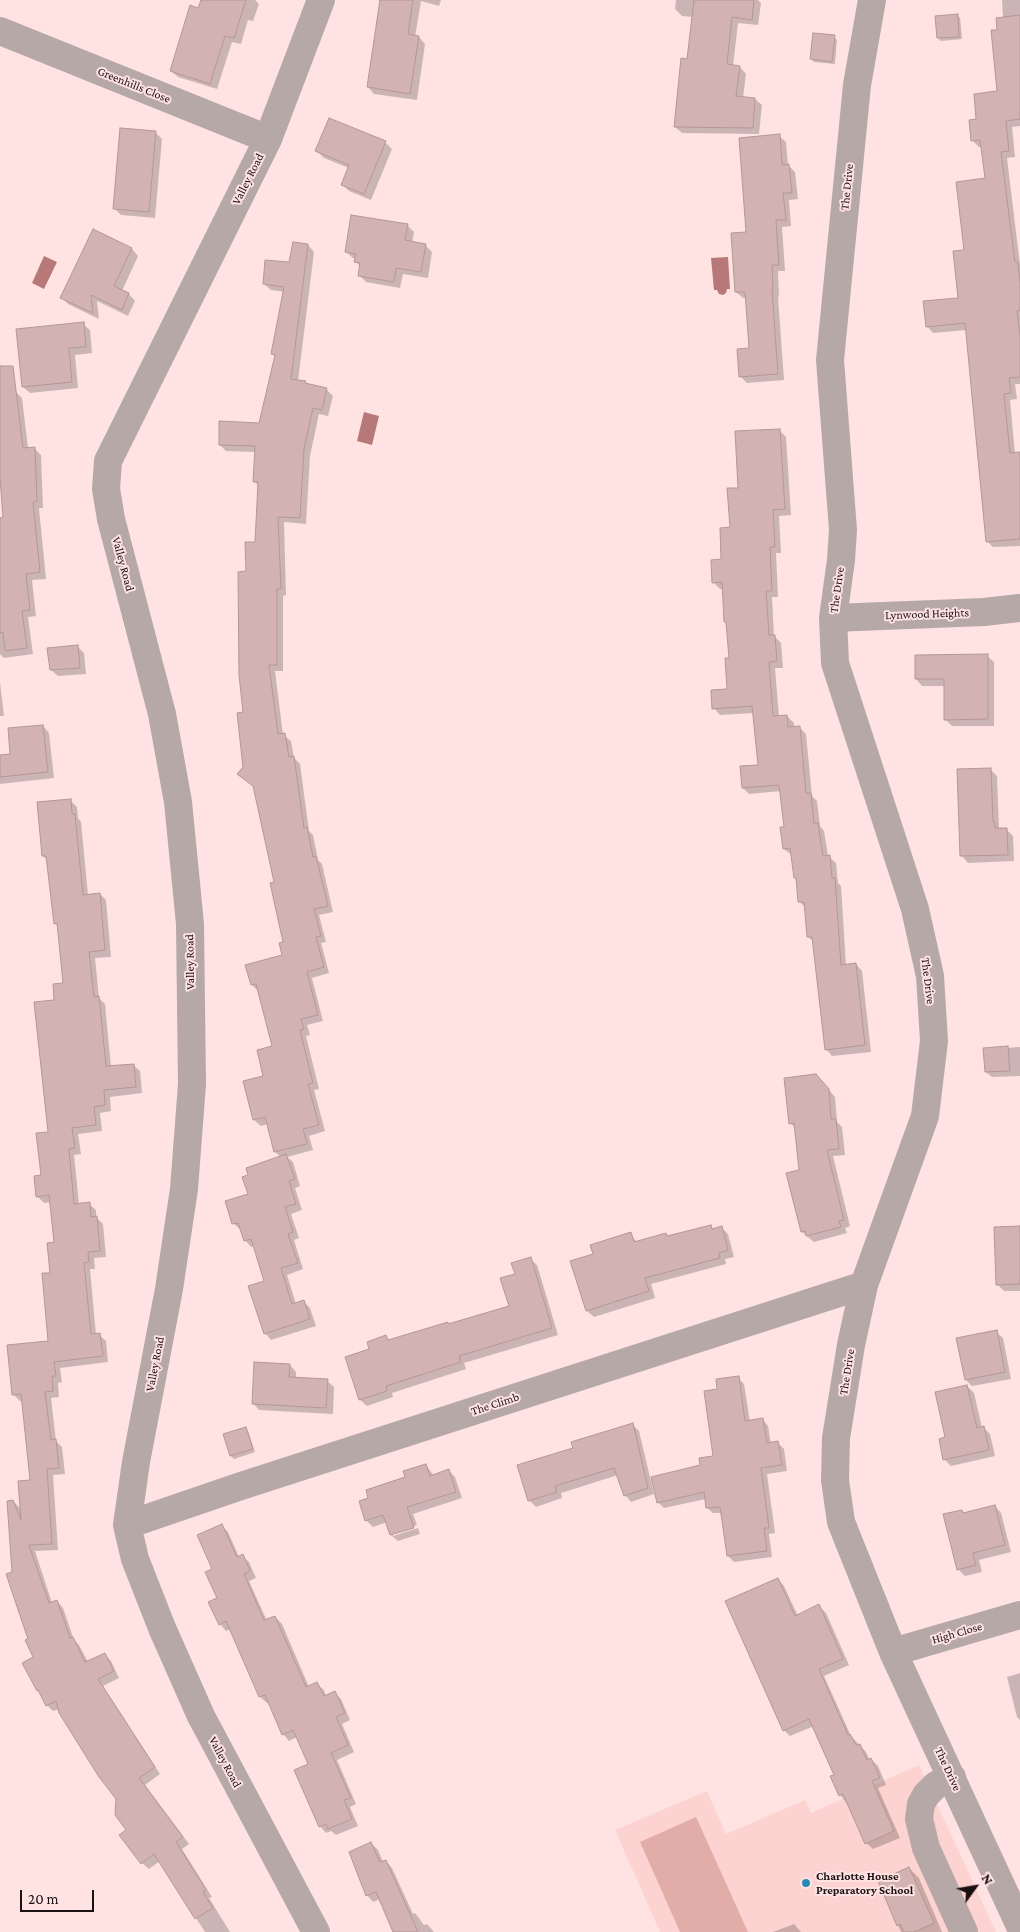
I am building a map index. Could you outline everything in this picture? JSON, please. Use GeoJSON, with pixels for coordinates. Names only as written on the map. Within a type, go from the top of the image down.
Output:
{"type":"FeatureCollection","features":[{"type":"Feature","properties":{"kind":"street","name":"Valley Road"},"geometry":{"type":"LineString","coordinates":[[316,1932],[201,1716],[162,1628],[135,1558],[127,1525],[136,1462],[169,1288],[184,1189],[192,1084],[190,924],[178,802],[162,714],[111,519],[106,489],[108,461],[268,139],[321,0]]}},
{"type":"Feature","properties":{"kind":"street","name":"The Drive"},"geometry":{"type":"LineString","coordinates":[[872,0],[857,85],[830,360],[843,530],[833,618],[835,663],[915,909],[930,976],[934,1041],[925,1116],[864,1285],[851,1345],[836,1438],[835,1480],[841,1522],[893,1652],[1020,1926]]}},
{"type":"Feature","properties":{"kind":"street","name":"Greenhills Close"},"geometry":{"type":"LineString","coordinates":[[0,31],[268,139]]}},
{"type":"Feature","properties":{"kind":"street","name":"Lynwood Heights"},"geometry":{"type":"LineString","coordinates":[[833,618],[984,612],[1020,608]]}},
{"type":"Feature","properties":{"kind":"street","name":"The Climb"},"geometry":{"type":"LineString","coordinates":[[127,1525],[240,1486],[864,1285]]}},
{"type":"Feature","properties":{"kind":"street","name":"High Close"},"geometry":{"type":"LineString","coordinates":[[893,1652],[1020,1615]]}},
{"type":"Feature","properties":{"kind":"street"},"geometry":{"type":"LineString","coordinates":[[952,1777],[936,1785],[926,1795],[921,1804],[919,1819],[926,1848],[964,1932]]}},
{"type":"Feature","properties":{"kind":"shaded area"},"geometry":{"type":"Polygon","coordinates":[[[44,256],[57,262],[44,289],[32,283],[44,256]]]}},
{"type":"Feature","properties":{"kind":"shaded area"},"geometry":{"type":"Polygon","coordinates":[[[728,257],[730,289],[727,289],[723,295],[714,290],[711,258],[728,257]]]}},
{"type":"Feature","properties":{"kind":"shaded area"},"geometry":{"type":"Polygon","coordinates":[[[364,412],[379,416],[372,445],[357,441],[364,412]]]}},
{"type":"Feature","properties":{"kind":"shaded area","name":"Charlotte House Preparatory School"},"geometry":{"type":"Polygon","coordinates":[[[919,1765],[996,1932],[660,1932],[615,1830],[707,1791],[726,1834],[805,1800],[811,1813],[919,1765]]]}},
{"type":"Feature","properties":{"kind":"shaded area"},"geometry":{"type":"Polygon","coordinates":[[[696,1817],[748,1932],[680,1932],[640,1842],[696,1817]]]}},
{"type":"Feature","properties":{"kind":"building"},"geometry":{"type":"Polygon","coordinates":[[[201,0],[246,0],[234,38],[225,36],[210,84],[170,71],[190,5],[198,8],[201,0]]]}},
{"type":"Feature","properties":{"kind":"building"},"geometry":{"type":"Polygon","coordinates":[[[380,0],[413,0],[408,34],[419,36],[410,94],[367,87],[380,0]]]}},
{"type":"Feature","properties":{"kind":"building"},"geometry":{"type":"Polygon","coordinates":[[[694,0],[754,0],[752,20],[732,17],[727,64],[740,66],[736,96],[755,98],[753,128],[674,127],[681,58],[687,59],[694,0]]]}},
{"type":"Feature","properties":{"kind":"building"},"geometry":{"type":"Polygon","coordinates":[[[958,14],[959,37],[937,38],[935,16],[958,14]]]}},
{"type":"Feature","properties":{"kind":"building"},"geometry":{"type":"Polygon","coordinates":[[[1020,15],[1020,119],[1006,121],[1009,151],[1001,152],[1015,262],[1018,262],[1020,283],[1020,310],[1017,311],[1020,335],[1020,377],[1009,378],[1011,393],[1004,394],[1010,453],[1020,452],[1020,539],[986,542],[965,323],[926,327],[923,301],[958,298],[953,251],[964,250],[956,182],[985,178],[980,140],[971,141],[969,120],[976,119],[974,94],[997,91],[991,30],[997,30],[996,18],[1020,15]]]}},
{"type":"Feature","properties":{"kind":"building"},"geometry":{"type":"Polygon","coordinates":[[[813,33],[835,35],[832,62],[810,59],[813,33]]]}},
{"type":"Feature","properties":{"kind":"building"},"geometry":{"type":"Polygon","coordinates":[[[329,118],[386,141],[364,194],[341,185],[349,165],[315,151],[329,118]]]}},
{"type":"Feature","properties":{"kind":"building"},"geometry":{"type":"Polygon","coordinates":[[[120,128],[156,131],[149,212],[113,209],[120,128]]]}},
{"type":"Feature","properties":{"kind":"building"},"geometry":{"type":"Polygon","coordinates":[[[780,134],[782,165],[789,164],[792,193],[783,193],[786,220],[776,220],[779,265],[772,265],[778,374],[739,377],[737,349],[749,348],[745,292],[735,292],[731,233],[746,232],[739,138],[780,134]]]}},
{"type":"Feature","properties":{"kind":"building"},"geometry":{"type":"Polygon","coordinates":[[[351,215],[408,224],[405,240],[426,244],[421,272],[396,268],[394,282],[358,276],[360,263],[354,262],[356,254],[345,252],[351,215]]]}},
{"type":"Feature","properties":{"kind":"building"},"geometry":{"type":"Polygon","coordinates":[[[93,229],[132,248],[114,286],[129,293],[122,310],[91,295],[93,313],[60,298],[93,229]]]}},
{"type":"Feature","properties":{"kind":"building"},"geometry":{"type":"Polygon","coordinates":[[[293,242],[308,244],[291,379],[306,381],[305,383],[327,388],[322,410],[313,408],[304,449],[300,518],[278,517],[281,589],[277,589],[277,665],[269,665],[278,734],[285,733],[289,757],[294,756],[304,828],[307,827],[313,857],[316,856],[328,906],[314,909],[321,936],[316,937],[324,967],[307,972],[318,1015],[301,1019],[304,1029],[300,1030],[313,1083],[308,1084],[319,1125],[303,1129],[307,1144],[274,1152],[265,1117],[253,1120],[243,1081],[263,1076],[257,1050],[272,1046],[256,984],[251,985],[245,965],[282,955],[279,943],[283,942],[270,883],[274,882],[253,786],[237,774],[243,767],[237,713],[243,712],[239,675],[238,572],[246,571],[245,542],[255,542],[258,482],[253,482],[255,446],[219,445],[219,421],[259,423],[275,355],[271,354],[284,287],[263,284],[265,260],[289,262],[293,242]]]}},
{"type":"Feature","properties":{"kind":"building"},"geometry":{"type":"Polygon","coordinates":[[[84,322],[86,347],[69,348],[72,382],[22,387],[16,329],[84,322]]]}},
{"type":"Feature","properties":{"kind":"building"},"geometry":{"type":"Polygon","coordinates":[[[0,366],[13,366],[23,448],[35,447],[37,501],[33,502],[40,572],[26,574],[30,610],[22,611],[27,648],[5,651],[3,632],[0,633],[0,518],[3,517],[0,478],[0,366]]]}},
{"type":"Feature","properties":{"kind":"building"},"geometry":{"type":"Polygon","coordinates":[[[780,429],[785,509],[773,510],[775,547],[770,547],[772,591],[766,591],[769,635],[775,635],[777,661],[769,662],[773,716],[787,715],[788,727],[800,726],[806,793],[811,793],[814,824],[818,823],[823,856],[830,855],[832,878],[835,878],[841,965],[856,963],[865,1045],[825,1050],[812,937],[807,937],[804,902],[798,902],[796,878],[794,878],[790,848],[783,849],[780,827],[784,827],[779,785],[742,788],[740,766],[758,765],[752,706],[712,709],[711,690],[727,689],[725,658],[729,658],[726,622],[724,622],[722,582],[712,583],[711,560],[721,559],[720,528],[730,527],[727,488],[738,488],[735,431],[780,429]]]}},
{"type":"Feature","properties":{"kind":"building"},"geometry":{"type":"Polygon","coordinates":[[[78,645],[80,668],[50,670],[47,648],[78,645]]]}},
{"type":"Feature","properties":{"kind":"building"},"geometry":{"type":"Polygon","coordinates":[[[988,654],[988,719],[944,720],[944,679],[915,679],[915,655],[988,654]]]}},
{"type":"Feature","properties":{"kind":"building"},"geometry":{"type":"Polygon","coordinates":[[[43,725],[48,772],[0,777],[0,755],[10,754],[8,728],[43,725]]]}},
{"type":"Feature","properties":{"kind":"building"},"geometry":{"type":"Polygon","coordinates":[[[991,768],[993,822],[995,822],[995,828],[1007,828],[1008,855],[960,856],[957,769],[991,768]]]}},
{"type":"Feature","properties":{"kind":"building"},"geometry":{"type":"Polygon","coordinates":[[[71,799],[72,814],[75,814],[83,895],[100,893],[105,950],[89,952],[94,997],[99,996],[106,1066],[134,1064],[136,1087],[104,1090],[105,1105],[94,1107],[96,1125],[72,1128],[75,1148],[69,1149],[74,1204],[90,1202],[91,1217],[97,1216],[100,1251],[88,1252],[89,1262],[84,1263],[91,1334],[100,1333],[103,1356],[54,1362],[56,1376],[52,1376],[53,1391],[45,1392],[51,1440],[56,1439],[59,1468],[47,1469],[52,1544],[29,1545],[49,1603],[57,1600],[70,1638],[73,1637],[85,1662],[105,1653],[114,1671],[98,1679],[155,1767],[139,1778],[183,1837],[176,1842],[206,1890],[203,1892],[213,1908],[195,1919],[154,1854],[141,1864],[119,1835],[126,1830],[115,1815],[116,1799],[99,1777],[59,1713],[56,1701],[46,1706],[37,1691],[22,1663],[33,1657],[25,1640],[28,1639],[6,1574],[12,1572],[7,1501],[13,1500],[21,1520],[18,1481],[30,1480],[21,1394],[12,1395],[7,1345],[48,1341],[42,1273],[50,1273],[47,1243],[54,1242],[49,1195],[36,1197],[34,1176],[41,1175],[36,1133],[48,1132],[34,1002],[54,1000],[53,984],[63,983],[57,923],[54,924],[46,856],[42,856],[37,802],[71,799]]]}},
{"type":"Feature","properties":{"kind":"building"},"geometry":{"type":"Polygon","coordinates":[[[1008,1046],[1010,1071],[985,1072],[983,1048],[1008,1046]]]}},
{"type":"Feature","properties":{"kind":"building"},"geometry":{"type":"Polygon","coordinates":[[[816,1074],[829,1089],[831,1119],[836,1119],[839,1149],[827,1150],[844,1220],[839,1221],[841,1227],[806,1236],[805,1231],[801,1232],[786,1173],[799,1170],[794,1123],[789,1124],[784,1078],[816,1074]]]}},
{"type":"Feature","properties":{"kind":"building"},"geometry":{"type":"Polygon","coordinates":[[[286,1154],[295,1179],[289,1181],[296,1204],[285,1207],[293,1232],[288,1234],[298,1263],[281,1268],[292,1304],[304,1300],[310,1319],[264,1334],[248,1286],[264,1281],[251,1239],[244,1241],[238,1223],[232,1224],[225,1201],[248,1194],[242,1177],[248,1175],[246,1168],[286,1154]]]}},
{"type":"Feature","properties":{"kind":"building"},"geometry":{"type":"Polygon","coordinates":[[[711,1225],[712,1229],[722,1226],[728,1250],[719,1253],[720,1258],[645,1278],[649,1291],[586,1311],[570,1261],[593,1254],[590,1245],[631,1232],[634,1242],[666,1233],[667,1236],[711,1225]]]}},
{"type":"Feature","properties":{"kind":"building"},"geometry":{"type":"Polygon","coordinates":[[[1020,1226],[1020,1284],[996,1285],[994,1227],[1020,1226]]]}},
{"type":"Feature","properties":{"kind":"building"},"geometry":{"type":"Polygon","coordinates":[[[531,1257],[552,1328],[459,1356],[461,1362],[386,1386],[387,1391],[359,1400],[345,1357],[369,1349],[367,1342],[386,1335],[388,1340],[509,1306],[500,1278],[515,1274],[511,1263],[531,1257]]]}},
{"type":"Feature","properties":{"kind":"building"},"geometry":{"type":"Polygon","coordinates":[[[997,1330],[1005,1372],[965,1380],[956,1338],[997,1330]]]}},
{"type":"Feature","properties":{"kind":"building"},"geometry":{"type":"Polygon","coordinates":[[[254,1362],[290,1364],[289,1377],[328,1379],[326,1408],[252,1404],[254,1362]]]}},
{"type":"Feature","properties":{"kind":"building"},"geometry":{"type":"Polygon","coordinates":[[[739,1376],[745,1421],[763,1418],[767,1443],[778,1441],[782,1465],[761,1468],[769,1528],[764,1528],[767,1551],[727,1556],[720,1507],[706,1508],[704,1492],[657,1503],[651,1477],[700,1465],[699,1458],[713,1456],[704,1391],[717,1389],[716,1379],[739,1376]]]}},
{"type":"Feature","properties":{"kind":"building"},"geometry":{"type":"Polygon","coordinates":[[[967,1385],[977,1428],[984,1426],[989,1450],[943,1460],[939,1439],[945,1437],[935,1392],[967,1385]]]}},
{"type":"Feature","properties":{"kind":"building"},"geometry":{"type":"Polygon","coordinates":[[[633,1423],[648,1488],[624,1496],[614,1468],[555,1486],[557,1492],[528,1501],[517,1465],[573,1448],[571,1442],[633,1423]]]}},
{"type":"Feature","properties":{"kind":"building"},"geometry":{"type":"Polygon","coordinates":[[[246,1427],[253,1449],[230,1456],[223,1434],[246,1427]]]}},
{"type":"Feature","properties":{"kind":"building"},"geometry":{"type":"Polygon","coordinates":[[[426,1464],[430,1476],[449,1469],[456,1492],[407,1507],[414,1528],[390,1535],[383,1515],[365,1521],[359,1501],[368,1498],[366,1490],[405,1477],[403,1471],[426,1464]]]}},
{"type":"Feature","properties":{"kind":"building"},"geometry":{"type":"Polygon","coordinates":[[[995,1505],[1005,1545],[973,1553],[976,1565],[957,1570],[943,1514],[962,1510],[963,1513],[995,1505]]]}},
{"type":"Feature","properties":{"kind":"building"},"geometry":{"type":"Polygon","coordinates":[[[222,1524],[237,1557],[243,1554],[250,1571],[244,1574],[264,1620],[275,1616],[306,1687],[317,1682],[324,1696],[335,1691],[345,1713],[336,1717],[348,1745],[331,1753],[351,1798],[344,1800],[352,1819],[328,1829],[326,1824],[319,1827],[294,1770],[308,1764],[293,1730],[282,1735],[265,1695],[259,1697],[226,1621],[219,1625],[208,1602],[217,1598],[205,1572],[212,1569],[197,1535],[222,1524]]]}},
{"type":"Feature","properties":{"kind":"building"},"geometry":{"type":"Polygon","coordinates":[[[778,1578],[795,1616],[819,1604],[843,1659],[819,1669],[848,1735],[850,1734],[856,1745],[860,1744],[867,1760],[871,1758],[880,1778],[872,1781],[894,1831],[865,1844],[843,1794],[839,1796],[830,1776],[834,1775],[809,1719],[783,1731],[725,1601],[778,1578]]]}},
{"type":"Feature","properties":{"kind":"building"},"geometry":{"type":"Polygon","coordinates":[[[371,1842],[380,1862],[386,1860],[418,1932],[393,1932],[376,1892],[366,1896],[349,1852],[371,1842]]]}},
{"type":"Feature","properties":{"kind":"building"},"geometry":{"type":"Polygon","coordinates":[[[909,1867],[934,1923],[914,1932],[904,1932],[900,1924],[897,1926],[878,1881],[909,1867]]]}},
{"type":"Feature","properties":{"kind":"place","name":"Charlotte House Preparatory School"},"geometry":{"type":"Point","coordinates":[806,1883]}}]}
